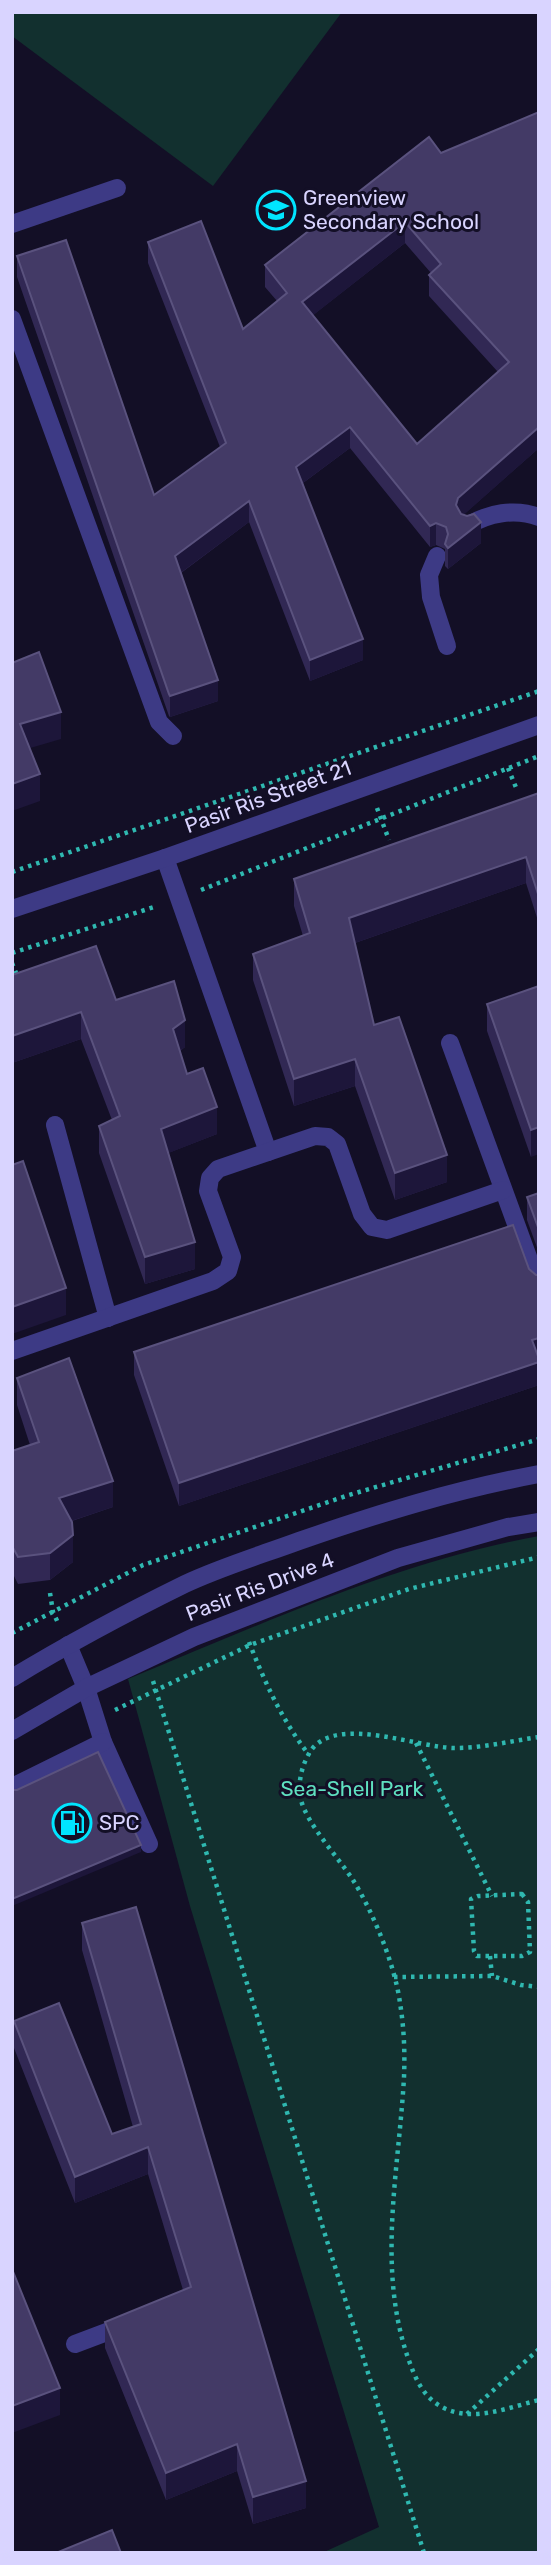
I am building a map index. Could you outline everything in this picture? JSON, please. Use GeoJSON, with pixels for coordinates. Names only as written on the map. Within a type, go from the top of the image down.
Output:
{"type":"FeatureCollection","features":[{"type":"Feature","properties":{"kind":"street"},"geometry":{"type":"LineString","coordinates":[[12,224],[117,188]]}},
{"type":"Feature","properties":{"kind":"street"},"geometry":{"type":"LineString","coordinates":[[12,319],[159,722],[173,736]]}},
{"type":"Feature","properties":{"kind":"street"},"geometry":{"type":"LineString","coordinates":[[467,526],[481,517],[501,513],[530,513],[539,517]]}},
{"type":"Feature","properties":{"kind":"street"},"geometry":{"type":"LineString","coordinates":[[438,556],[429,575],[431,597],[447,646]]}},
{"type":"Feature","properties":{"kind":"street","name":"Pasir Ris Street 21"},"geometry":{"type":"LineString","coordinates":[[12,909],[165,858],[539,725]]}},
{"type":"Feature","properties":{"kind":"street"},"geometry":{"type":"LineString","coordinates":[[165,858],[268,1152]]}},
{"type":"Feature","properties":{"kind":"street"},"geometry":{"type":"LineString","coordinates":[[450,1043],[539,1287]]}},
{"type":"Feature","properties":{"kind":"street"},"geometry":{"type":"LineString","coordinates":[[55,1125],[108,1318]]}},
{"type":"Feature","properties":{"kind":"street"},"geometry":{"type":"LineString","coordinates":[[12,1351],[213,1281],[228,1271],[232,1257],[208,1191],[210,1178],[218,1169],[315,1136],[328,1137],[337,1144],[362,1214],[372,1227],[387,1230],[503,1190]]}},
{"type":"Feature","properties":{"kind":"street","name":"Pasir Ris Drive 4"},"geometry":{"type":"LineString","coordinates":[[12,1678],[68,1645],[187,1583],[393,1508],[460,1490],[539,1474]]}},
{"type":"Feature","properties":{"kind":"street","name":"Pasir Ris Drive 4"},"geometry":{"type":"LineString","coordinates":[[12,1731],[86,1688],[194,1637],[398,1558],[508,1527],[539,1522]]}},
{"type":"Feature","properties":{"kind":"street"},"geometry":{"type":"LineString","coordinates":[[68,1645],[86,1688],[103,1742],[149,1844]]}},
{"type":"Feature","properties":{"kind":"street"},"geometry":{"type":"LineString","coordinates":[[12,1787],[103,1742]]}},
{"type":"Feature","properties":{"kind":"street"},"geometry":{"type":"LineString","coordinates":[[75,2344],[148,2317]]}},
{"type":"Feature","properties":{"kind":"path"},"geometry":{"type":"LineString","coordinates":[[12,872],[539,691]]}},
{"type":"Feature","properties":{"kind":"path"},"geometry":{"type":"LineString","coordinates":[[12,953],[179,899],[539,756]]}},
{"type":"Feature","properties":{"kind":"path"},"geometry":{"type":"LineString","coordinates":[[508,768],[517,790]]}},
{"type":"Feature","properties":{"kind":"path"},"geometry":{"type":"LineString","coordinates":[[382,818],[389,840]]}},
{"type":"Feature","properties":{"kind":"path"},"geometry":{"type":"LineString","coordinates":[[12,963],[21,988]]}},
{"type":"Feature","properties":{"kind":"path"},"geometry":{"type":"LineString","coordinates":[[155,1690],[250,1644],[409,1588],[539,1557]]}},
{"type":"Feature","properties":{"kind":"path"},"geometry":{"type":"LineString","coordinates":[[50,1592],[53,1612]]}},
{"type":"Feature","properties":{"kind":"path"},"geometry":{"type":"LineString","coordinates":[[250,1644],[276,1706],[309,1755]]}},
{"type":"Feature","properties":{"kind":"path"},"geometry":{"type":"LineString","coordinates":[[145,1658],[424,2553]]}},
{"type":"Feature","properties":{"kind":"path"},"geometry":{"type":"LineString","coordinates":[[539,1737],[488,1746],[452,1748],[368,1734],[342,1734],[323,1739],[309,1755],[299,1780],[301,1799],[307,1814],[354,1882],[394,1977],[403,2029],[404,2074],[391,2253],[394,2306],[416,2381],[429,2399],[447,2410],[467,2415],[478,2415],[539,2400]]}},
{"type":"Feature","properties":{"kind":"path"},"geometry":{"type":"LineString","coordinates":[[416,1743],[492,1896]]}},
{"type":"Feature","properties":{"kind":"path"},"geometry":{"type":"LineString","coordinates":[[522,1894],[527,1898],[531,1948],[527,1955],[477,1956],[474,1951],[470,1902],[474,1897],[492,1896],[522,1894]]}},
{"type":"Feature","properties":{"kind":"path"},"geometry":{"type":"LineString","coordinates":[[490,1956],[492,1976]]}},
{"type":"Feature","properties":{"kind":"path"},"geometry":{"type":"LineString","coordinates":[[394,1977],[492,1976],[521,1985],[539,1987]]}},
{"type":"Feature","properties":{"kind":"path"},"geometry":{"type":"LineString","coordinates":[[467,2415],[539,2349]]}},
{"type":"Feature","properties":{"kind":"green space"},"geometry":{"type":"Polygon","coordinates":[[[12,12],[342,12],[213,186],[12,36],[12,12]]]}},
{"type":"Feature","properties":{"kind":"green space","name":"Sea-Shell Park"},"geometry":{"type":"Polygon","coordinates":[[[539,1536],[539,2553],[322,2553],[379,2527],[190,1906],[128,1679],[279,1616],[381,1578],[486,1547],[539,1536]]]}},
{"type":"Feature","properties":{"kind":"building"},"geometry":{"type":"Polygon","coordinates":[[[539,112],[539,427],[458,498],[456,505],[461,514],[474,514],[481,522],[448,548],[445,544],[448,534],[446,527],[436,523],[430,526],[350,427],[296,467],[363,639],[310,660],[249,501],[175,556],[218,680],[170,696],[17,256],[66,240],[154,495],[226,443],[148,242],[201,221],[243,329],[287,293],[265,265],[429,137],[441,153],[539,112]],[[405,222],[302,302],[417,444],[509,362],[429,275],[441,264],[405,222]]]}},
{"type":"Feature","properties":{"kind":"building"},"geometry":{"type":"Polygon","coordinates":[[[39,652],[61,712],[20,724],[40,774],[12,784],[12,663],[39,652]]]}},
{"type":"Feature","properties":{"kind":"building"},"geometry":{"type":"Polygon","coordinates":[[[539,793],[539,897],[526,857],[349,918],[374,1025],[399,1017],[447,1155],[395,1173],[355,1059],[294,1079],[253,954],[310,933],[294,879],[539,793]]]}},
{"type":"Feature","properties":{"kind":"building"},"geometry":{"type":"Polygon","coordinates":[[[96,946],[116,1000],[174,981],[185,1020],[173,1029],[187,1074],[203,1068],[217,1107],[161,1129],[195,1242],[145,1257],[99,1126],[120,1116],[81,1012],[12,1036],[12,975],[96,946]]]}},
{"type":"Feature","properties":{"kind":"building"},"geometry":{"type":"Polygon","coordinates":[[[539,986],[539,1127],[531,1130],[487,1004],[539,986]]]}},
{"type":"Feature","properties":{"kind":"building"},"geometry":{"type":"Polygon","coordinates":[[[23,1161],[66,1288],[12,1307],[12,1165],[23,1161]]]}},
{"type":"Feature","properties":{"kind":"building"},"geometry":{"type":"Polygon","coordinates":[[[539,1193],[539,1230],[527,1197],[539,1193]]]}},
{"type":"Feature","properties":{"kind":"building"},"geometry":{"type":"Polygon","coordinates":[[[513,1225],[529,1269],[539,1275],[539,1338],[532,1340],[539,1362],[179,1483],[134,1352],[513,1225]]]}},
{"type":"Feature","properties":{"kind":"building"},"geometry":{"type":"Polygon","coordinates":[[[69,1358],[113,1481],[59,1498],[72,1522],[73,1535],[50,1553],[18,1557],[12,1546],[12,1451],[39,1442],[17,1378],[69,1358]]]}},
{"type":"Feature","properties":{"kind":"building","name":"SPC"},"geometry":{"type":"Polygon","coordinates":[[[98,1752],[141,1845],[12,1899],[12,1790],[98,1752]]]}},
{"type":"Feature","properties":{"kind":"building"},"geometry":{"type":"Polygon","coordinates":[[[136,1907],[306,2481],[253,2497],[237,2444],[166,2473],[105,2322],[191,2287],[148,2147],[75,2177],[14,2021],[59,2003],[112,2134],[141,2124],[82,1923],[136,1907]]]}},
{"type":"Feature","properties":{"kind":"building"},"geometry":{"type":"Polygon","coordinates":[[[12,2269],[60,2388],[12,2406],[12,2269]]]}},
{"type":"Feature","properties":{"kind":"building"},"geometry":{"type":"Polygon","coordinates":[[[112,2530],[121,2553],[56,2553],[112,2530]]]}},
{"type":"Feature","properties":{"kind":"place","name":"Greenview Secondary School"},"geometry":{"type":"Point","coordinates":[276,210]}},
{"type":"Feature","properties":{"kind":"place","name":"SPC"},"geometry":{"type":"Point","coordinates":[72,1823]}}]}
